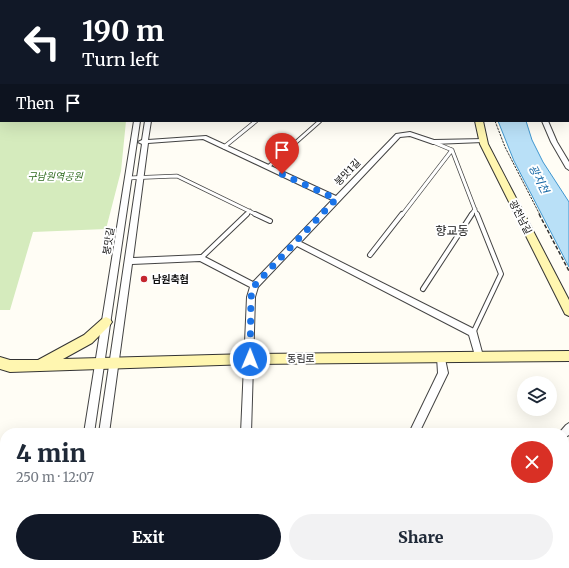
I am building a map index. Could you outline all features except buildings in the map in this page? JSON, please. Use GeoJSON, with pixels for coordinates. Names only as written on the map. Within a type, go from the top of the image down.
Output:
{"type":"FeatureCollection","features":[{"type":"Feature","properties":{"kind":"street","name":"붕맛길"},"geometry":{"type":"LineString","coordinates":[[91,428],[137,122]]}},
{"type":"Feature","properties":{"kind":"street"},"geometry":{"type":"LineString","coordinates":[[105,428],[148,122]]}},
{"type":"Feature","properties":{"kind":"street","name":"광천남길"},"geometry":{"type":"LineString","coordinates":[[478,122],[483,140],[569,311]]}},
{"type":"Feature","properties":{"kind":"street"},"geometry":{"type":"LineString","coordinates":[[545,122],[554,142],[569,168]]}},
{"type":"Feature","properties":{"kind":"street","name":"붕맛1길"},"geometry":{"type":"LineString","coordinates":[[254,286],[398,135],[410,134],[433,142],[483,140]]}},
{"type":"Feature","properties":{"kind":"street"},"geometry":{"type":"LineString","coordinates":[[134,143],[204,137],[336,199]]}},
{"type":"Feature","properties":{"kind":"street"},"geometry":{"type":"LineString","coordinates":[[295,242],[473,333],[478,356]]}},
{"type":"Feature","properties":{"kind":"street"},"geometry":{"type":"LineString","coordinates":[[128,261],[201,258],[254,286],[251,297],[250,359],[246,428]]}},
{"type":"Feature","properties":{"kind":"street"},"geometry":{"type":"LineString","coordinates":[[39,365],[78,346],[106,322]]}},
{"type":"Feature","properties":{"kind":"street","name":"동림로"},"geometry":{"type":"LineString","coordinates":[[3,367],[250,359],[569,356]]}},
{"type":"Feature","properties":{"kind":"street"},"geometry":{"type":"LineString","coordinates":[[416,428],[443,373],[441,357]]}},
{"type":"Feature","properties":{"kind":"lane"},"geometry":{"type":"LineString","coordinates":[[224,147],[255,122]]}},
{"type":"Feature","properties":{"kind":"lane"},"geometry":{"type":"LineString","coordinates":[[268,167],[319,122]]}},
{"type":"Feature","properties":{"kind":"lane"},"geometry":{"type":"LineString","coordinates":[[433,142],[452,150],[501,274],[473,333]]}},
{"type":"Feature","properties":{"kind":"lane"},"geometry":{"type":"LineString","coordinates":[[370,255],[452,150]]}},
{"type":"Feature","properties":{"kind":"lane"},"geometry":{"type":"LineString","coordinates":[[128,178],[177,176],[270,221]]}},
{"type":"Feature","properties":{"kind":"lane"},"geometry":{"type":"LineString","coordinates":[[423,288],[475,208]]}},
{"type":"Feature","properties":{"kind":"lane"},"geometry":{"type":"LineString","coordinates":[[201,258],[250,211]]}},
{"type":"Feature","properties":{"kind":"path"},"geometry":{"type":"LineString","coordinates":[[496,122],[505,147],[569,271]]}},
{"type":"Feature","properties":{"kind":"green space","name":"구남원역공원"},"geometry":{"type":"Polygon","coordinates":[[[0,122],[126,122],[121,171],[106,229],[33,232],[10,310],[0,310],[0,122]]]}},
{"type":"Feature","properties":{"kind":"water","name":"광치천"},"geometry":{"type":"Polygon","coordinates":[[[498,122],[526,122],[532,140],[543,162],[569,202],[569,267],[514,161],[498,122]]]}},
{"type":"Feature","properties":{"kind":"place","name":"남원축협"},"geometry":{"type":"Point","coordinates":[144,279]}},
{"type":"Feature","properties":{"kind":"district","name":"향교동"},"geometry":{"type":"Point","coordinates":[452,231]}},
{"type":"Feature","properties":{"kind":"route"},"geometry":{"type":"LineString","coordinates":[[250,359],[251,297],[254,286],[336,199],[282,174]]}}]}
